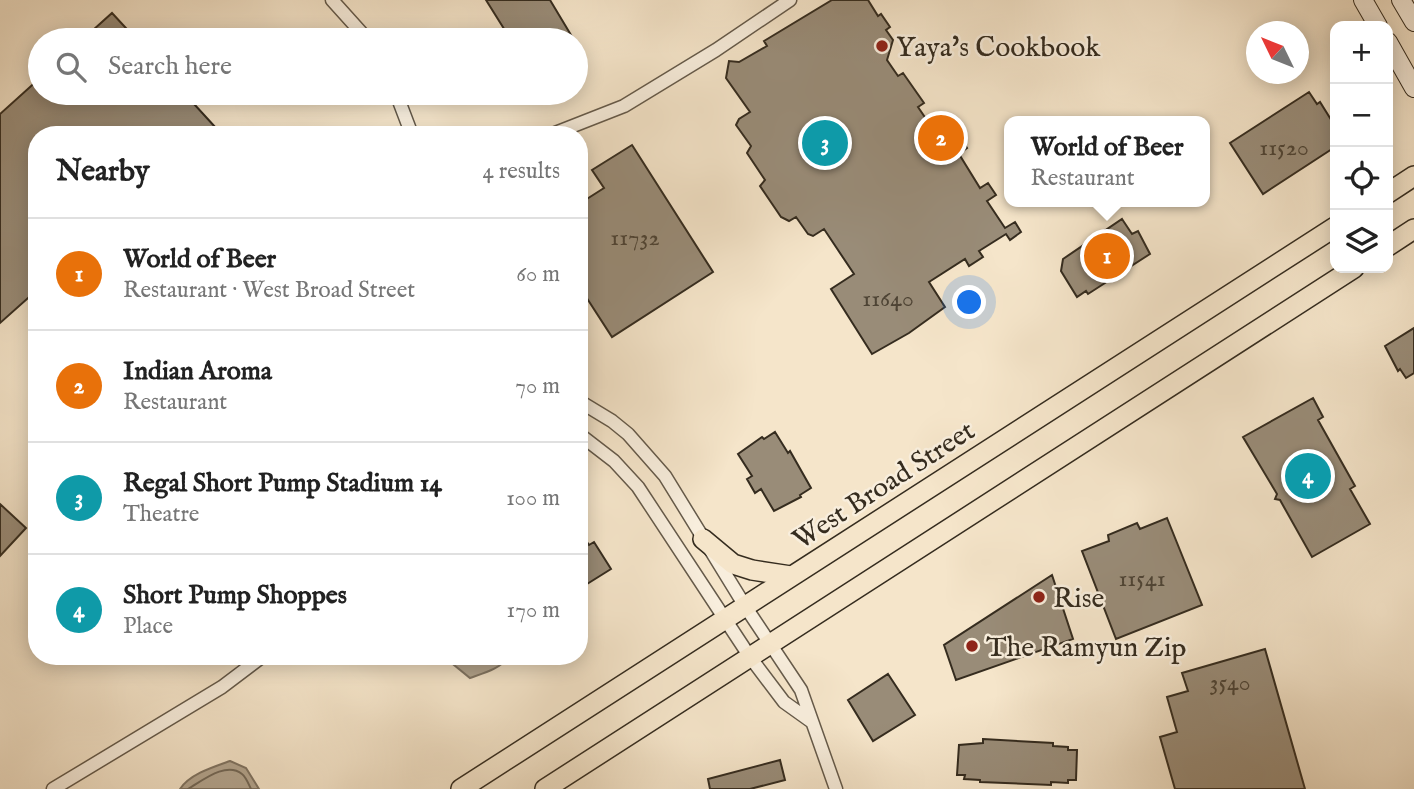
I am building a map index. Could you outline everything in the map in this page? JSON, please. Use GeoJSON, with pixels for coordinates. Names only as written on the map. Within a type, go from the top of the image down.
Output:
{"type":"FeatureCollection","features":[{"type":"Feature","properties":{"kind":"main road"},"geometry":{"type":"LineString","coordinates":[[1363,0],[1375,21]]}},
{"type":"Feature","properties":{"kind":"main road"},"geometry":{"type":"LineString","coordinates":[[1401,0],[1414,22]]}},
{"type":"Feature","properties":{"kind":"main road"},"geometry":{"type":"LineString","coordinates":[[1393,51],[1414,88]]}},
{"type":"Feature","properties":{"kind":"main road"},"geometry":{"type":"LineString","coordinates":[[1393,190],[1414,176]]}},
{"type":"Feature","properties":{"kind":"main road"},"geometry":{"type":"LineString","coordinates":[[1393,243],[1414,229]]}},
{"type":"Feature","properties":{"kind":"main road","name":"West Broad Street"},"geometry":{"type":"LineString","coordinates":[[461,789],[1330,230]]}},
{"type":"Feature","properties":{"kind":"main road"},"geometry":{"type":"LineString","coordinates":[[545,789],[1346,273]]}},
{"type":"Feature","properties":{"kind":"main road"},"geometry":{"type":"LineString","coordinates":[[703,538],[733,564],[790,576]]}},
{"type":"Feature","properties":{"kind":"street"},"geometry":{"type":"LineString","coordinates":[[332,0],[357,28]]}},
{"type":"Feature","properties":{"kind":"street"},"geometry":{"type":"LineString","coordinates":[[573,126],[624,106],[716,50],[790,0]]}},
{"type":"Feature","properties":{"kind":"street"},"geometry":{"type":"LineString","coordinates":[[401,105],[409,126]]}},
{"type":"Feature","properties":{"kind":"street"},"geometry":{"type":"LineString","coordinates":[[588,406],[612,421],[641,446],[665,475],[745,606],[801,690],[836,789]]}},
{"type":"Feature","properties":{"kind":"street"},"geometry":{"type":"LineString","coordinates":[[588,441],[614,461],[638,487],[750,657],[784,702],[812,723]]}},
{"type":"Feature","properties":{"kind":"street"},"geometry":{"type":"LineString","coordinates":[[53,789],[222,687],[251,665]]}},
{"type":"Feature","properties":{"kind":"water"},"geometry":{"type":"Polygon","coordinates":[[[454,665],[500,665],[486,672],[470,678],[454,665]]]}},
{"type":"Feature","properties":{"kind":"water"},"geometry":{"type":"Polygon","coordinates":[[[230,761],[246,768],[259,789],[180,789],[196,775],[230,761]]]}},
{"type":"Feature","properties":{"kind":"building"},"geometry":{"type":"Polygon","coordinates":[[[486,0],[550,0],[567,28],[504,28],[486,0]]]}},
{"type":"Feature","properties":{"kind":"building"},"geometry":{"type":"Polygon","coordinates":[[[832,0],[868,0],[878,16],[881,14],[890,27],[886,30],[893,40],[887,60],[898,76],[903,73],[924,103],[918,107],[933,129],[946,132],[951,141],[959,135],[967,148],[959,154],[980,188],[988,183],[996,195],[987,201],[1005,228],[1015,222],[1021,232],[1010,240],[1006,234],[979,251],[983,257],[969,266],[965,259],[929,282],[945,307],[909,333],[872,354],[831,289],[854,274],[824,229],[813,236],[808,234],[796,217],[789,221],[781,217],[760,186],[765,180],[747,153],[751,146],[736,125],[739,119],[750,112],[726,78],[729,61],[739,62],[767,46],[764,41],[832,0]]]}},
{"type":"Feature","properties":{"kind":"building"},"geometry":{"type":"Polygon","coordinates":[[[112,13],[126,28],[95,28],[112,13]]]}},
{"type":"Feature","properties":{"kind":"building"},"geometry":{"type":"Polygon","coordinates":[[[28,89],[28,105],[195,105],[214,126],[28,126],[28,298],[0,323],[0,114],[28,89]]]}},
{"type":"Feature","properties":{"kind":"building"},"geometry":{"type":"Polygon","coordinates":[[[1309,92],[1317,104],[1320,102],[1330,118],[1330,150],[1263,194],[1230,143],[1309,92]]]}},
{"type":"Feature","properties":{"kind":"building"},"geometry":{"type":"Polygon","coordinates":[[[632,145],[713,272],[612,337],[588,300],[588,198],[604,188],[592,170],[632,145]]]}},
{"type":"Feature","properties":{"kind":"building"},"geometry":{"type":"Polygon","coordinates":[[[1122,219],[1132,234],[1138,231],[1150,254],[1088,294],[1086,291],[1077,297],[1061,271],[1063,259],[1122,219]]]}},
{"type":"Feature","properties":{"kind":"building"},"geometry":{"type":"Polygon","coordinates":[[[1414,328],[1414,373],[1406,378],[1400,369],[1398,371],[1385,346],[1414,328]]]}},
{"type":"Feature","properties":{"kind":"building"},"geometry":{"type":"Polygon","coordinates":[[[1313,398],[1323,417],[1318,420],[1355,486],[1350,489],[1370,524],[1312,557],[1280,500],[1275,499],[1277,494],[1243,437],[1313,398]]]}},
{"type":"Feature","properties":{"kind":"building"},"geometry":{"type":"Polygon","coordinates":[[[775,432],[788,453],[790,451],[811,488],[800,495],[801,497],[774,511],[761,489],[755,493],[747,479],[752,476],[738,454],[762,437],[764,439],[775,432]]]}},
{"type":"Feature","properties":{"kind":"building"},"geometry":{"type":"Polygon","coordinates":[[[0,504],[26,528],[0,556],[0,504]]]}},
{"type":"Feature","properties":{"kind":"building"},"geometry":{"type":"Polygon","coordinates":[[[1167,518],[1202,605],[1116,639],[1082,551],[1109,541],[1108,535],[1137,523],[1140,529],[1167,518]]]}},
{"type":"Feature","properties":{"kind":"building"},"geometry":{"type":"Polygon","coordinates":[[[594,542],[611,569],[588,583],[588,544],[594,542]]]}},
{"type":"Feature","properties":{"kind":"building"},"geometry":{"type":"Polygon","coordinates":[[[1052,575],[1073,639],[956,680],[944,645],[1052,575]]]}},
{"type":"Feature","properties":{"kind":"building"},"geometry":{"type":"Polygon","coordinates":[[[1265,649],[1305,789],[1175,789],[1160,737],[1177,732],[1167,697],[1188,691],[1182,673],[1265,649]]]}},
{"type":"Feature","properties":{"kind":"building"},"geometry":{"type":"Polygon","coordinates":[[[888,674],[915,715],[873,741],[848,700],[888,674]]]}},
{"type":"Feature","properties":{"kind":"building"},"geometry":{"type":"Polygon","coordinates":[[[983,739],[1053,743],[1053,746],[1077,750],[1076,780],[1068,780],[1068,783],[1051,782],[1051,785],[980,782],[964,779],[965,775],[957,775],[959,745],[983,743],[983,739]]]}},
{"type":"Feature","properties":{"kind":"building"},"geometry":{"type":"Polygon","coordinates":[[[780,760],[785,780],[750,789],[710,789],[708,779],[780,760]]]}},
{"type":"Feature","properties":{"kind":"place","name":"Yaya's Cookbook"},"geometry":{"type":"Point","coordinates":[882,46]}},
{"type":"Feature","properties":{"kind":"place","name":"Indian Aroma"},"geometry":{"type":"Point","coordinates":[941,138]}},
{"type":"Feature","properties":{"kind":"place","name":"Regal Short Pump Stadium 14"},"geometry":{"type":"Point","coordinates":[825,143]}},
{"type":"Feature","properties":{"kind":"place","name":"World of Beer"},"geometry":{"type":"Point","coordinates":[1107,256]}},
{"type":"Feature","properties":{"kind":"place","name":"Short Pump Shoppes"},"geometry":{"type":"Point","coordinates":[1308,476]}},
{"type":"Feature","properties":{"kind":"place","name":"Rise"},"geometry":{"type":"Point","coordinates":[1039,597]}},
{"type":"Feature","properties":{"kind":"place","name":"The Ramyun Zip"},"geometry":{"type":"Point","coordinates":[972,646]}}]}
